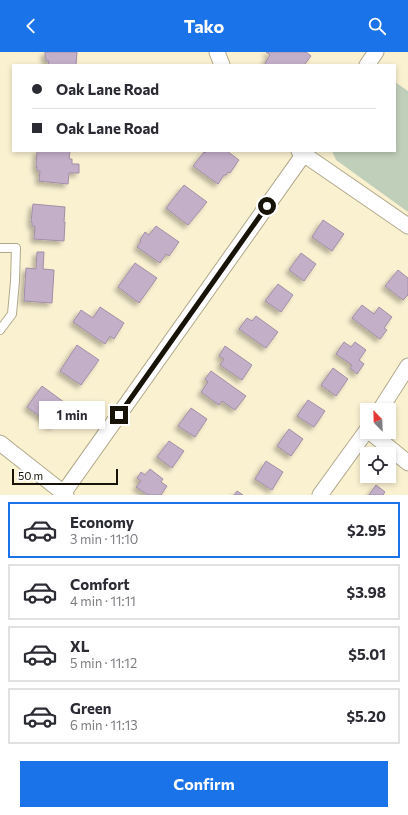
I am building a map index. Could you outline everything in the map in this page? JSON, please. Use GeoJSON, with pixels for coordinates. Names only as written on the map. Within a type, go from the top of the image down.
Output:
{"type":"FeatureCollection","features":[{"type":"Feature","properties":{"kind":"street"},"geometry":{"type":"LineString","coordinates":[[217,52],[222,64]]}},
{"type":"Feature","properties":{"kind":"street"},"geometry":{"type":"LineString","coordinates":[[368,64],[376,52]]}},
{"type":"Feature","properties":{"kind":"street"},"geometry":{"type":"LineString","coordinates":[[0,443],[64,494],[303,152],[408,226]]}},
{"type":"Feature","properties":{"kind":"street"},"geometry":{"type":"LineString","coordinates":[[384,403],[408,366]]}},
{"type":"Feature","properties":{"kind":"street"},"geometry":{"type":"LineString","coordinates":[[320,495],[360,439]]}},
{"type":"Feature","properties":{"kind":"street"},"geometry":{"type":"LineString","coordinates":[[378,439],[408,464]]}},
{"type":"Feature","properties":{"kind":"lane"},"geometry":{"type":"LineString","coordinates":[[0,248],[16,248],[12,314],[0,330]]}},
{"type":"Feature","properties":{"kind":"green space"},"geometry":{"type":"Polygon","coordinates":[[[396,83],[408,91],[408,212],[336,160],[332,152],[396,152],[396,83]]]}},
{"type":"Feature","properties":{"kind":"building"},"geometry":{"type":"Polygon","coordinates":[[[45,52],[77,52],[76,64],[48,64],[49,61],[46,61],[45,52]]]}},
{"type":"Feature","properties":{"kind":"building"},"geometry":{"type":"Polygon","coordinates":[[[266,52],[306,52],[311,56],[305,64],[266,64],[265,63],[270,55],[266,52]]]}},
{"type":"Feature","properties":{"kind":"building"},"geometry":{"type":"Polygon","coordinates":[[[37,152],[70,152],[69,159],[72,159],[72,164],[79,164],[79,173],[69,173],[68,184],[39,181],[40,171],[37,171],[37,167],[36,168],[37,152]]]}},
{"type":"Feature","properties":{"kind":"building"},"geometry":{"type":"Polygon","coordinates":[[[204,152],[228,152],[239,160],[230,173],[228,172],[224,175],[218,184],[193,166],[204,152]]]}},
{"type":"Feature","properties":{"kind":"building"},"geometry":{"type":"Polygon","coordinates":[[[184,185],[207,202],[188,225],[166,208],[184,185]]]}},
{"type":"Feature","properties":{"kind":"building"},"geometry":{"type":"Polygon","coordinates":[[[33,204],[65,207],[64,241],[34,239],[35,226],[32,226],[31,222],[33,204]]]}},
{"type":"Feature","properties":{"kind":"building"},"geometry":{"type":"Polygon","coordinates":[[[323,220],[344,234],[332,251],[312,237],[323,220]]]}},
{"type":"Feature","properties":{"kind":"building"},"geometry":{"type":"Polygon","coordinates":[[[156,226],[179,242],[169,256],[166,254],[160,263],[137,247],[145,232],[149,235],[156,226]]]}},
{"type":"Feature","properties":{"kind":"building"},"geometry":{"type":"Polygon","coordinates":[[[37,252],[44,252],[43,269],[54,270],[52,303],[24,301],[26,268],[36,269],[37,252]]]}},
{"type":"Feature","properties":{"kind":"building"},"geometry":{"type":"Polygon","coordinates":[[[301,253],[316,264],[304,281],[289,270],[301,253]]]}},
{"type":"Feature","properties":{"kind":"building"},"geometry":{"type":"Polygon","coordinates":[[[135,263],[157,278],[139,303],[118,287],[135,263]]]}},
{"type":"Feature","properties":{"kind":"building"},"geometry":{"type":"Polygon","coordinates":[[[398,270],[408,278],[408,295],[403,300],[385,286],[398,270]]]}},
{"type":"Feature","properties":{"kind":"building"},"geometry":{"type":"Polygon","coordinates":[[[278,284],[293,295],[281,312],[265,301],[278,284]]]}},
{"type":"Feature","properties":{"kind":"building"},"geometry":{"type":"Polygon","coordinates":[[[362,305],[374,314],[379,307],[392,317],[384,328],[387,330],[380,339],[352,318],[362,305]]]}},
{"type":"Feature","properties":{"kind":"building"},"geometry":{"type":"Polygon","coordinates":[[[100,307],[124,323],[114,339],[110,336],[105,344],[73,322],[81,310],[93,318],[100,307]]]}},
{"type":"Feature","properties":{"kind":"building"},"geometry":{"type":"Polygon","coordinates":[[[256,316],[278,332],[266,348],[239,329],[247,318],[252,321],[256,316]]]}},
{"type":"Feature","properties":{"kind":"building"},"geometry":{"type":"Polygon","coordinates":[[[344,342],[351,347],[355,342],[366,350],[359,360],[364,364],[357,374],[350,368],[352,365],[336,354],[344,342]]]}},
{"type":"Feature","properties":{"kind":"building"},"geometry":{"type":"Polygon","coordinates":[[[77,345],[99,360],[81,385],[60,371],[77,345]]]}},
{"type":"Feature","properties":{"kind":"building"},"geometry":{"type":"Polygon","coordinates":[[[225,346],[252,365],[242,380],[220,365],[224,359],[219,356],[225,346]]]}},
{"type":"Feature","properties":{"kind":"building"},"geometry":{"type":"Polygon","coordinates":[[[333,368],[348,379],[336,396],[321,385],[333,368]]]}},
{"type":"Feature","properties":{"kind":"building"},"geometry":{"type":"Polygon","coordinates":[[[211,371],[246,396],[235,410],[222,401],[219,405],[201,392],[208,382],[205,379],[211,371]]]}},
{"type":"Feature","properties":{"kind":"building"},"geometry":{"type":"Polygon","coordinates":[[[42,386],[68,405],[53,426],[27,407],[42,386]]]}},
{"type":"Feature","properties":{"kind":"building"},"geometry":{"type":"Polygon","coordinates":[[[308,400],[325,411],[314,427],[297,416],[308,400]]]}},
{"type":"Feature","properties":{"kind":"building"},"geometry":{"type":"Polygon","coordinates":[[[191,408],[207,419],[195,437],[178,426],[191,408]]]}},
{"type":"Feature","properties":{"kind":"building"},"geometry":{"type":"Polygon","coordinates":[[[289,429],[303,439],[291,456],[277,446],[289,429]]]}},
{"type":"Feature","properties":{"kind":"building"},"geometry":{"type":"Polygon","coordinates":[[[169,441],[184,451],[172,468],[157,457],[169,441]]]}},
{"type":"Feature","properties":{"kind":"building"},"geometry":{"type":"Polygon","coordinates":[[[266,461],[283,472],[272,490],[255,479],[266,461]]]}},
{"type":"Feature","properties":{"kind":"building"},"geometry":{"type":"Polygon","coordinates":[[[150,469],[163,479],[161,482],[167,486],[161,495],[148,495],[136,487],[141,481],[137,478],[141,472],[145,475],[150,469]]]}},
{"type":"Feature","properties":{"kind":"building"},"geometry":{"type":"Polygon","coordinates":[[[376,485],[385,492],[383,495],[369,495],[376,485]]]}},
{"type":"Feature","properties":{"kind":"building"},"geometry":{"type":"Polygon","coordinates":[[[237,491],[243,495],[234,495],[237,491]]]}},
{"type":"Feature","properties":{"kind":"route"},"geometry":{"type":"LineString","coordinates":[[119,415],[267,206]]}}]}
